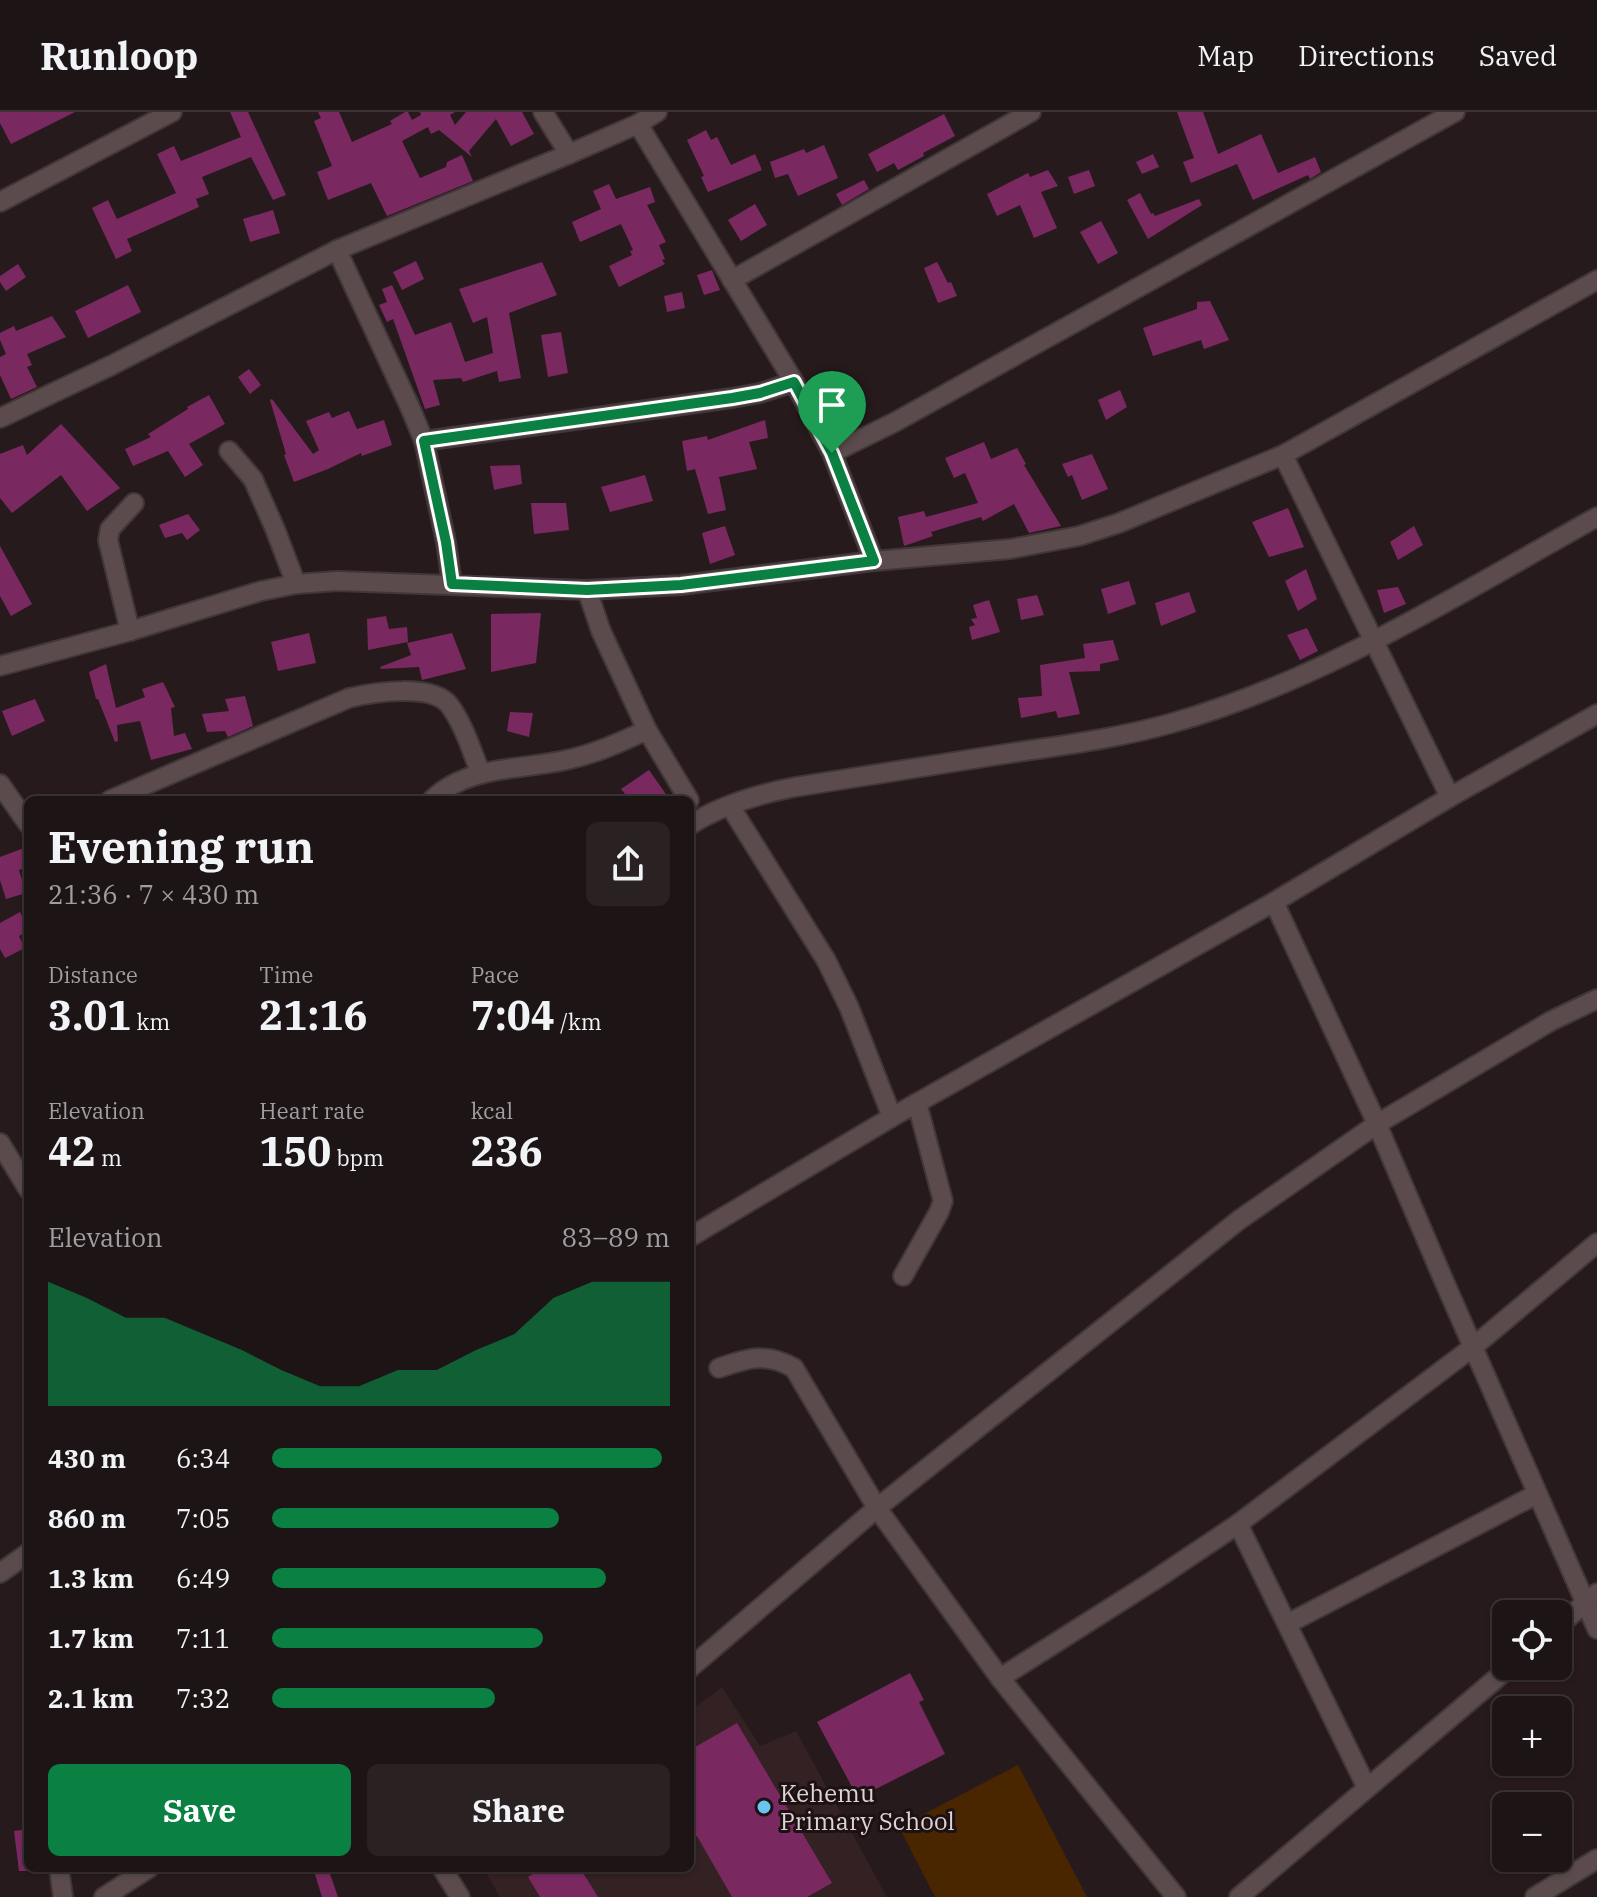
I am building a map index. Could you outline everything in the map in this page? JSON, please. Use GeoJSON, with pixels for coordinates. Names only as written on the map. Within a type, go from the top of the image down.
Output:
{"type":"FeatureCollection","features":[{"type":"Feature","properties":{"kind":"street"},"geometry":{"type":"LineString","coordinates":[[0,202],[172,112]]}},
{"type":"Feature","properties":{"kind":"street"},"geometry":{"type":"LineString","coordinates":[[543,112],[569,154]]}},
{"type":"Feature","properties":{"kind":"street"},"geometry":{"type":"LineString","coordinates":[[0,418],[112,365],[337,250],[569,154],[638,124],[657,112]]}},
{"type":"Feature","properties":{"kind":"street"},"geometry":{"type":"LineString","coordinates":[[732,280],[1031,112]]}},
{"type":"Feature","properties":{"kind":"street"},"geometry":{"type":"LineString","coordinates":[[832,453],[895,422],[1455,112]]}},
{"type":"Feature","properties":{"kind":"street"},"geometry":{"type":"LineString","coordinates":[[638,124],[794,382],[832,453],[874,561]]}},
{"type":"Feature","properties":{"kind":"street"},"geometry":{"type":"LineString","coordinates":[[337,250],[424,441],[452,584]]}},
{"type":"Feature","properties":{"kind":"street"},"geometry":{"type":"LineString","coordinates":[[0,666],[261,591],[296,584],[337,581],[587,590],[681,585],[874,561],[1010,549],[1079,536],[1119,523],[1283,455],[1597,280]]}},
{"type":"Feature","properties":{"kind":"street"},"geometry":{"type":"LineString","coordinates":[[424,441],[732,398],[794,382]]}},
{"type":"Feature","properties":{"kind":"street"},"geometry":{"type":"LineString","coordinates":[[229,451],[253,479],[296,584]]}},
{"type":"Feature","properties":{"kind":"street"},"geometry":{"type":"LineString","coordinates":[[1283,455],[1450,797]]}},
{"type":"Feature","properties":{"kind":"street"},"geometry":{"type":"LineString","coordinates":[[130,631],[108,540],[110,529],[134,503]]}},
{"type":"Feature","properties":{"kind":"street"},"geometry":{"type":"LineString","coordinates":[[695,822],[758,795],[795,787],[1119,736],[1173,723],[1272,688],[1373,641],[1597,517]]}},
{"type":"Feature","properties":{"kind":"street"},"geometry":{"type":"LineString","coordinates":[[587,590],[601,631],[647,730],[687,796]]}},
{"type":"Feature","properties":{"kind":"street"},"geometry":{"type":"LineString","coordinates":[[119,796],[349,698],[384,692],[431,694],[449,705],[481,774]]}},
{"type":"Feature","properties":{"kind":"street"},"geometry":{"type":"LineString","coordinates":[[694,1235],[892,1117],[1274,902],[1597,714]]}},
{"type":"Feature","properties":{"kind":"street"},"geometry":{"type":"LineString","coordinates":[[437,796],[447,787],[481,774],[567,760],[606,748],[647,730]]}},
{"type":"Feature","properties":{"kind":"street"},"geometry":{"type":"LineString","coordinates":[[0,784],[24,818]]}},
{"type":"Feature","properties":{"kind":"street"},"geometry":{"type":"LineString","coordinates":[[730,806],[826,960],[849,1007],[892,1117]]}},
{"type":"Feature","properties":{"kind":"street"},"geometry":{"type":"LineString","coordinates":[[1274,902],[1377,1124],[1537,1494],[1591,1598],[1597,1629]]}},
{"type":"Feature","properties":{"kind":"street"},"geometry":{"type":"LineString","coordinates":[[694,1665],[877,1508],[1239,1220],[1377,1124],[1551,1021],[1597,999]]}},
{"type":"Feature","properties":{"kind":"street"},"geometry":{"type":"LineString","coordinates":[[903,1276],[943,1201],[917,1103]]}},
{"type":"Feature","properties":{"kind":"street"},"geometry":{"type":"LineString","coordinates":[[0,1143],[24,1182]]}},
{"type":"Feature","properties":{"kind":"street"},"geometry":{"type":"LineString","coordinates":[[1000,1678],[1238,1524],[1473,1347],[1597,1243]]}},
{"type":"Feature","properties":{"kind":"street"},"geometry":{"type":"LineString","coordinates":[[719,1368],[748,1358],[766,1358],[794,1368],[877,1508],[1000,1678],[1176,1897]]}},
{"type":"Feature","properties":{"kind":"street"},"geometry":{"type":"LineString","coordinates":[[1287,1624],[1537,1494]]}},
{"type":"Feature","properties":{"kind":"street"},"geometry":{"type":"LineString","coordinates":[[1238,1524],[1367,1788]]}},
{"type":"Feature","properties":{"kind":"street"},"geometry":{"type":"LineString","coordinates":[[0,1573],[24,1556]]}},
{"type":"Feature","properties":{"kind":"street"},"geometry":{"type":"LineString","coordinates":[[1572,1614],[1591,1598]]}},
{"type":"Feature","properties":{"kind":"street"},"geometry":{"type":"LineString","coordinates":[[1239,1897],[1494,1680]]}},
{"type":"Feature","properties":{"kind":"street"},"geometry":{"type":"LineString","coordinates":[[1535,1897],[1597,1859]]}},
{"type":"Feature","properties":{"kind":"street"},"geometry":{"type":"LineString","coordinates":[[60,1872],[63,1897]]}},
{"type":"Feature","properties":{"kind":"street"},"geometry":{"type":"LineString","coordinates":[[116,1894],[144,1872]]}},
{"type":"Feature","properties":{"kind":"street"},"geometry":{"type":"LineString","coordinates":[[444,1872],[460,1897]]}},
{"type":"Feature","properties":{"kind":"shaded area","name":"Kehemu Primary School"},"geometry":{"type":"Polygon","coordinates":[[[722,1687],[760,1746],[796,1731],[887,1897],[500,1897],[485,1872],[694,1872],[694,1708],[722,1687]]]}},
{"type":"Feature","properties":{"kind":"shaded area"},"geometry":{"type":"Polygon","coordinates":[[[1018,1765],[1087,1897],[935,1897],[899,1827],[1018,1765]]]}},
{"type":"Feature","properties":{"kind":"building"},"geometry":{"type":"Polygon","coordinates":[[[0,112],[75,112],[11,144],[0,123],[0,112]]]}},
{"type":"Feature","properties":{"kind":"building"},"geometry":{"type":"Polygon","coordinates":[[[230,112],[248,112],[286,195],[273,200],[251,157],[202,177],[209,194],[196,199],[199,207],[127,239],[132,251],[116,259],[92,208],[108,200],[117,219],[176,193],[157,154],[174,146],[181,161],[241,137],[230,112]]]}},
{"type":"Feature","properties":{"kind":"building"},"geometry":{"type":"Polygon","coordinates":[[[318,112],[339,112],[352,142],[392,124],[390,121],[405,112],[412,120],[421,115],[420,112],[455,112],[450,115],[455,125],[466,112],[522,112],[534,134],[511,146],[496,119],[469,151],[472,157],[439,130],[431,134],[428,127],[402,141],[420,178],[446,167],[447,162],[462,155],[473,181],[387,216],[371,183],[328,200],[317,172],[332,166],[314,121],[321,118],[318,112]]]}},
{"type":"Feature","properties":{"kind":"building"},"geometry":{"type":"Polygon","coordinates":[[[1177,112],[1203,112],[1218,154],[1261,134],[1278,173],[1315,157],[1321,172],[1253,200],[1237,164],[1191,183],[1183,162],[1194,158],[1177,112]]]}},
{"type":"Feature","properties":{"kind":"building"},"geometry":{"type":"Polygon","coordinates":[[[944,114],[955,136],[898,170],[894,163],[877,172],[868,154],[944,114]]]}},
{"type":"Feature","properties":{"kind":"building"},"geometry":{"type":"Polygon","coordinates":[[[706,130],[711,140],[717,137],[731,165],[755,154],[762,170],[708,192],[687,140],[706,130]]]}},
{"type":"Feature","properties":{"kind":"building"},"geometry":{"type":"Polygon","coordinates":[[[824,145],[838,178],[798,196],[788,174],[775,178],[770,162],[824,145]]]}},
{"type":"Feature","properties":{"kind":"building"},"geometry":{"type":"Polygon","coordinates":[[[1153,154],[1159,167],[1142,174],[1136,162],[1153,154]]]}},
{"type":"Feature","properties":{"kind":"building"},"geometry":{"type":"Polygon","coordinates":[[[1048,170],[1058,186],[1041,192],[1057,228],[1034,238],[1020,205],[997,216],[987,194],[1028,173],[1030,177],[1048,170]]]}},
{"type":"Feature","properties":{"kind":"building"},"geometry":{"type":"Polygon","coordinates":[[[1089,170],[1095,186],[1074,194],[1068,177],[1089,170]]]}},
{"type":"Feature","properties":{"kind":"building"},"geometry":{"type":"Polygon","coordinates":[[[864,180],[869,189],[842,205],[836,194],[864,180]]]}},
{"type":"Feature","properties":{"kind":"building"},"geometry":{"type":"Polygon","coordinates":[[[609,184],[616,199],[650,187],[655,202],[647,205],[666,242],[659,245],[665,264],[619,287],[609,266],[632,255],[630,251],[633,250],[621,224],[580,242],[572,222],[601,209],[593,191],[609,184]]]}},
{"type":"Feature","properties":{"kind":"building"},"geometry":{"type":"Polygon","coordinates":[[[1140,193],[1155,216],[1199,199],[1202,205],[1148,239],[1127,200],[1140,193]]]}},
{"type":"Feature","properties":{"kind":"building"},"geometry":{"type":"Polygon","coordinates":[[[755,204],[767,225],[741,241],[728,220],[755,204]]]}},
{"type":"Feature","properties":{"kind":"building"},"geometry":{"type":"Polygon","coordinates":[[[273,210],[280,233],[250,242],[243,219],[273,210]]]}},
{"type":"Feature","properties":{"kind":"building"},"geometry":{"type":"Polygon","coordinates":[[[1101,221],[1118,253],[1098,264],[1080,232],[1101,221]]]}},
{"type":"Feature","properties":{"kind":"building"},"geometry":{"type":"Polygon","coordinates":[[[416,261],[424,279],[402,290],[393,272],[416,261]]]}},
{"type":"Feature","properties":{"kind":"building"},"geometry":{"type":"Polygon","coordinates":[[[542,262],[557,295],[509,313],[521,378],[499,382],[497,371],[463,382],[461,378],[433,380],[440,405],[425,409],[393,319],[387,322],[379,305],[387,302],[382,289],[392,285],[415,335],[451,322],[465,362],[493,353],[487,317],[473,323],[459,289],[542,262]]]}},
{"type":"Feature","properties":{"kind":"building"},"geometry":{"type":"Polygon","coordinates":[[[937,262],[957,296],[938,303],[924,268],[937,262]]]}},
{"type":"Feature","properties":{"kind":"building"},"geometry":{"type":"Polygon","coordinates":[[[18,264],[26,277],[6,291],[0,276],[18,264]]]}},
{"type":"Feature","properties":{"kind":"building"},"geometry":{"type":"Polygon","coordinates":[[[712,270],[720,290],[704,295],[697,275],[712,270]]]}},
{"type":"Feature","properties":{"kind":"building"},"geometry":{"type":"Polygon","coordinates":[[[128,285],[141,312],[88,338],[75,311],[128,285]]]}},
{"type":"Feature","properties":{"kind":"building"},"geometry":{"type":"Polygon","coordinates":[[[682,292],[685,308],[667,312],[664,296],[682,292]]]}},
{"type":"Feature","properties":{"kind":"building"},"geometry":{"type":"Polygon","coordinates":[[[1210,301],[1229,340],[1204,349],[1201,340],[1153,356],[1143,328],[1197,309],[1197,302],[1210,301]]]}},
{"type":"Feature","properties":{"kind":"building"},"geometry":{"type":"Polygon","coordinates":[[[52,316],[66,337],[27,354],[32,365],[27,367],[37,387],[11,399],[0,375],[0,357],[6,354],[0,333],[14,326],[16,331],[52,316]]]}},
{"type":"Feature","properties":{"kind":"building"},"geometry":{"type":"Polygon","coordinates":[[[561,332],[568,373],[548,377],[541,335],[561,332]]]}},
{"type":"Feature","properties":{"kind":"building"},"geometry":{"type":"Polygon","coordinates":[[[249,369],[261,385],[250,394],[238,377],[249,369]]]}},
{"type":"Feature","properties":{"kind":"building"},"geometry":{"type":"Polygon","coordinates":[[[1120,390],[1127,407],[1106,420],[1098,400],[1120,390]]]}},
{"type":"Feature","properties":{"kind":"building"},"geometry":{"type":"Polygon","coordinates":[[[209,395],[225,424],[189,444],[203,465],[185,477],[168,451],[133,466],[125,449],[151,437],[148,434],[209,395]]]}},
{"type":"Feature","properties":{"kind":"building"},"geometry":{"type":"Polygon","coordinates":[[[272,399],[313,454],[319,450],[306,421],[329,412],[332,418],[349,411],[357,429],[384,420],[392,445],[362,456],[361,453],[294,482],[284,455],[272,399]]]}},
{"type":"Feature","properties":{"kind":"building"},"geometry":{"type":"Polygon","coordinates":[[[765,420],[768,438],[749,442],[757,469],[719,477],[726,510],[708,514],[695,469],[687,471],[682,441],[707,436],[708,440],[765,420]]]}},
{"type":"Feature","properties":{"kind":"building"},"geometry":{"type":"Polygon","coordinates":[[[61,424],[120,488],[87,511],[61,475],[12,513],[0,498],[0,454],[23,445],[27,455],[61,424]]]}},
{"type":"Feature","properties":{"kind":"building"},"geometry":{"type":"Polygon","coordinates":[[[984,442],[991,459],[1017,448],[1061,526],[1029,533],[1014,504],[983,521],[981,517],[931,532],[933,536],[904,546],[898,517],[924,511],[926,517],[978,503],[965,473],[954,478],[945,458],[984,442]]]}},
{"type":"Feature","properties":{"kind":"building"},"geometry":{"type":"Polygon","coordinates":[[[1092,454],[1108,489],[1082,500],[1072,475],[1068,477],[1062,464],[1092,454]]]}},
{"type":"Feature","properties":{"kind":"building"},"geometry":{"type":"Polygon","coordinates":[[[520,465],[522,484],[494,490],[490,466],[520,465]]]}},
{"type":"Feature","properties":{"kind":"building"},"geometry":{"type":"Polygon","coordinates":[[[645,475],[653,501],[610,512],[601,487],[645,475]]]}},
{"type":"Feature","properties":{"kind":"building"},"geometry":{"type":"Polygon","coordinates":[[[531,503],[566,503],[569,530],[534,534],[531,503]]]}},
{"type":"Feature","properties":{"kind":"building"},"geometry":{"type":"Polygon","coordinates":[[[1288,508],[1304,547],[1269,557],[1252,522],[1288,508]]]}},
{"type":"Feature","properties":{"kind":"building"},"geometry":{"type":"Polygon","coordinates":[[[188,514],[200,530],[187,540],[182,533],[165,538],[159,525],[188,514]]]}},
{"type":"Feature","properties":{"kind":"building"},"geometry":{"type":"Polygon","coordinates":[[[725,526],[735,555],[710,564],[702,533],[725,526]]]}},
{"type":"Feature","properties":{"kind":"building"},"geometry":{"type":"Polygon","coordinates":[[[1414,526],[1423,545],[1398,560],[1390,542],[1414,526]]]}},
{"type":"Feature","properties":{"kind":"building"},"geometry":{"type":"Polygon","coordinates":[[[0,546],[32,604],[11,616],[0,596],[0,546]]]}},
{"type":"Feature","properties":{"kind":"building"},"geometry":{"type":"Polygon","coordinates":[[[1306,569],[1317,599],[1298,611],[1285,581],[1306,569]]]}},
{"type":"Feature","properties":{"kind":"building"},"geometry":{"type":"Polygon","coordinates":[[[1129,581],[1136,604],[1108,614],[1101,589],[1129,581]]]}},
{"type":"Feature","properties":{"kind":"building"},"geometry":{"type":"Polygon","coordinates":[[[1398,587],[1406,604],[1384,613],[1377,590],[1398,587]]]}},
{"type":"Feature","properties":{"kind":"building"},"geometry":{"type":"Polygon","coordinates":[[[1189,592],[1196,612],[1161,626],[1155,603],[1189,592]]]}},
{"type":"Feature","properties":{"kind":"building"},"geometry":{"type":"Polygon","coordinates":[[[1037,595],[1044,615],[1021,620],[1017,599],[1037,595]]]}},
{"type":"Feature","properties":{"kind":"building"},"geometry":{"type":"Polygon","coordinates":[[[989,600],[1000,632],[972,640],[969,627],[975,625],[971,619],[977,618],[973,605],[989,600]]]}},
{"type":"Feature","properties":{"kind":"building"},"geometry":{"type":"Polygon","coordinates":[[[541,613],[536,663],[491,672],[491,614],[541,613]]]}},
{"type":"Feature","properties":{"kind":"building"},"geometry":{"type":"Polygon","coordinates":[[[386,616],[389,629],[407,627],[408,642],[368,650],[367,619],[386,616]]]}},
{"type":"Feature","properties":{"kind":"building"},"geometry":{"type":"Polygon","coordinates":[[[1307,628],[1318,651],[1300,660],[1287,635],[1307,628]]]}},
{"type":"Feature","properties":{"kind":"building"},"geometry":{"type":"Polygon","coordinates":[[[309,633],[316,663],[278,671],[271,642],[309,633]]]}},
{"type":"Feature","properties":{"kind":"building"},"geometry":{"type":"Polygon","coordinates":[[[452,633],[466,669],[422,680],[419,667],[380,667],[411,655],[407,643],[452,633]]]}},
{"type":"Feature","properties":{"kind":"building"},"geometry":{"type":"Polygon","coordinates":[[[1113,640],[1119,660],[1100,664],[1100,671],[1069,672],[1080,714],[1058,718],[1056,711],[1021,718],[1018,698],[1042,696],[1040,665],[1085,658],[1083,644],[1113,640]]]}},
{"type":"Feature","properties":{"kind":"building"},"geometry":{"type":"Polygon","coordinates":[[[106,664],[116,708],[145,697],[142,689],[163,682],[175,707],[171,708],[174,736],[185,733],[192,749],[151,760],[140,721],[117,725],[118,741],[115,742],[96,699],[89,672],[106,664]]]}},
{"type":"Feature","properties":{"kind":"building"},"geometry":{"type":"Polygon","coordinates":[[[245,696],[253,726],[228,737],[225,731],[207,732],[202,714],[229,711],[225,699],[245,696]]]}},
{"type":"Feature","properties":{"kind":"building"},"geometry":{"type":"Polygon","coordinates":[[[35,699],[45,721],[12,736],[2,711],[35,699]]]}},
{"type":"Feature","properties":{"kind":"building"},"geometry":{"type":"Polygon","coordinates":[[[510,712],[533,713],[529,737],[507,731],[510,712]]]}},
{"type":"Feature","properties":{"kind":"building"},"geometry":{"type":"Polygon","coordinates":[[[649,770],[667,796],[627,796],[621,789],[649,770]]]}},
{"type":"Feature","properties":{"kind":"building"},"geometry":{"type":"Polygon","coordinates":[[[24,848],[24,868],[19,870],[24,894],[6,899],[0,880],[0,857],[24,848]]]}},
{"type":"Feature","properties":{"kind":"building"},"geometry":{"type":"Polygon","coordinates":[[[20,912],[24,920],[24,933],[19,936],[24,948],[5,958],[0,949],[0,923],[20,912]]]}},
{"type":"Feature","properties":{"kind":"building"},"geometry":{"type":"Polygon","coordinates":[[[910,1673],[924,1700],[919,1702],[945,1754],[858,1798],[817,1722],[910,1673]]]}},
{"type":"Feature","properties":{"kind":"building"},"geometry":{"type":"Polygon","coordinates":[[[737,1723],[832,1883],[807,1897],[732,1897],[694,1835],[694,1748],[737,1723]]]}},
{"type":"Feature","properties":{"kind":"building"},"geometry":{"type":"Polygon","coordinates":[[[24,1830],[24,1871],[19,1871],[14,1831],[24,1830]]]}},
{"type":"Feature","properties":{"kind":"building"},"geometry":{"type":"Polygon","coordinates":[[[314,1872],[329,1872],[338,1897],[322,1897],[314,1872]]]}},
{"type":"Feature","properties":{"kind":"building"},"geometry":{"type":"Polygon","coordinates":[[[536,1872],[582,1872],[598,1897],[540,1897],[528,1877],[536,1872]]]}},
{"type":"Feature","properties":{"kind":"place","name":"Kehemu Primary School"},"geometry":{"type":"Point","coordinates":[764,1807]}},
{"type":"Feature","properties":{"kind":"route"},"geometry":{"type":"LineString","coordinates":[[794,382],[832,453],[874,561],[681,585],[587,590],[452,584],[424,441],[732,398],[794,382]]}}]}
